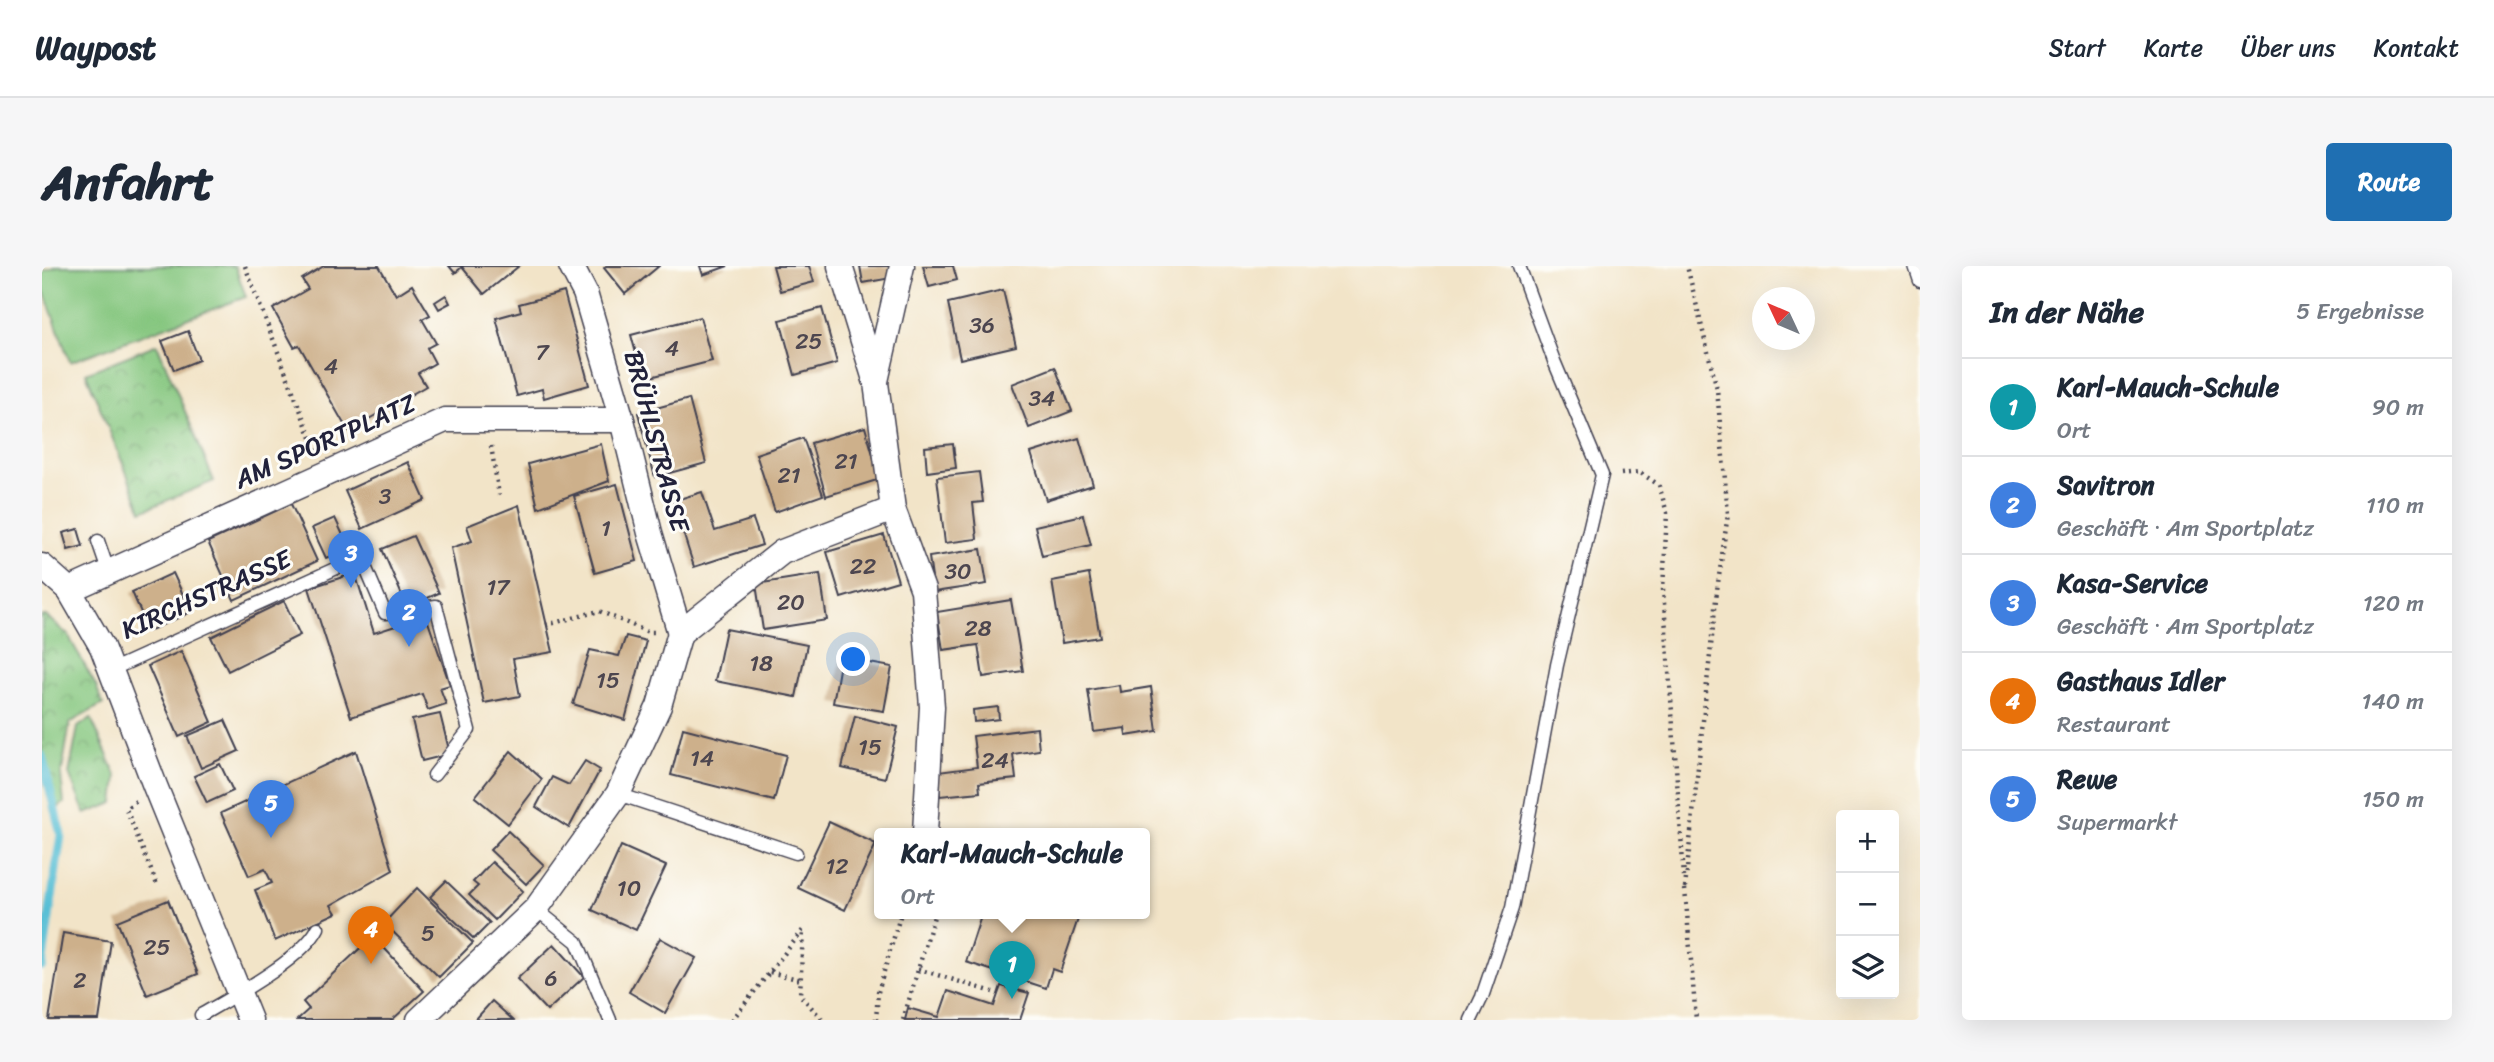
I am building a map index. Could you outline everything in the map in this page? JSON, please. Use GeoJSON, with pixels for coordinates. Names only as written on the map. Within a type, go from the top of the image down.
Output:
{"type":"FeatureCollection","features":[{"type":"Feature","properties":{"kind":"street","name":"BRÜHLSTRASSE"},"geometry":{"type":"LineString","coordinates":[[572,266],[584,293],[622,420],[650,533],[680,633]]}},
{"type":"Feature","properties":{"kind":"street"},"geometry":{"type":"LineString","coordinates":[[841,266],[876,383],[893,509],[923,590],[932,706],[925,828]]}},
{"type":"Feature","properties":{"kind":"street"},"geometry":{"type":"LineString","coordinates":[[876,383],[902,266]]}},
{"type":"Feature","properties":{"kind":"street","name":"AM SPORTPLATZ"},"geometry":{"type":"LineString","coordinates":[[68,590],[445,420],[622,420]]}},
{"type":"Feature","properties":{"kind":"street"},"geometry":{"type":"LineString","coordinates":[[419,1020],[536,909],[618,794],[659,706],[680,633],[782,552],[893,509]]}},
{"type":"Feature","properties":{"kind":"street","name":"KIRCHSTRASSE"},"geometry":{"type":"LineString","coordinates":[[42,566],[68,590],[102,647],[250,1020]]}},
{"type":"Feature","properties":{"kind":"lane"},"geometry":{"type":"LineString","coordinates":[[1471,1020],[1482,997],[1512,908],[1557,665],[1602,475],[1554,361],[1519,266]]}},
{"type":"Feature","properties":{"kind":"lane"},"geometry":{"type":"LineString","coordinates":[[1915,266],[1920,281]]}},
{"type":"Feature","properties":{"kind":"lane"},"geometry":{"type":"LineString","coordinates":[[98,541],[110,573]]}},
{"type":"Feature","properties":{"kind":"lane","name":"KIRCHSTRASSE"},"geometry":{"type":"LineString","coordinates":[[111,670],[361,557],[385,613],[436,606],[469,730],[434,775]]}},
{"type":"Feature","properties":{"kind":"lane"},"geometry":{"type":"LineString","coordinates":[[618,794],[796,853]]}},
{"type":"Feature","properties":{"kind":"lane"},"geometry":{"type":"LineString","coordinates":[[536,909],[577,942],[610,1020]]}},
{"type":"Feature","properties":{"kind":"lane"},"geometry":{"type":"LineString","coordinates":[[201,1015],[240,993],[307,943],[318,928]]}},
{"type":"Feature","properties":{"kind":"path"},"geometry":{"type":"LineString","coordinates":[[245,266],[326,474]]}},
{"type":"Feature","properties":{"kind":"path"},"geometry":{"type":"LineString","coordinates":[[1685,888],[1717,590],[1728,514],[1717,389],[1687,266]]}},
{"type":"Feature","properties":{"kind":"path"},"geometry":{"type":"LineString","coordinates":[[487,421],[499,495]]}},
{"type":"Feature","properties":{"kind":"path"},"geometry":{"type":"LineString","coordinates":[[1602,475],[1639,472],[1658,485],[1667,513],[1663,589],[1696,1020]]}},
{"type":"Feature","properties":{"kind":"path"},"geometry":{"type":"LineString","coordinates":[[546,625],[599,611],[648,632],[680,633]]}},
{"type":"Feature","properties":{"kind":"path"},"geometry":{"type":"LineString","coordinates":[[155,786],[125,809],[158,887]]}},
{"type":"Feature","properties":{"kind":"path"},"geometry":{"type":"LineString","coordinates":[[876,1020],[878,992],[899,919]]}},
{"type":"Feature","properties":{"kind":"path"},"geometry":{"type":"LineString","coordinates":[[902,1020],[933,919]]}},
{"type":"Feature","properties":{"kind":"path"},"geometry":{"type":"LineString","coordinates":[[732,1020],[803,930],[800,995],[823,1020]]}},
{"type":"Feature","properties":{"kind":"path"},"geometry":{"type":"LineString","coordinates":[[918,969],[993,992]]}},
{"type":"Feature","properties":{"kind":"path"},"geometry":{"type":"LineString","coordinates":[[770,972],[801,980]]}},
{"type":"Feature","properties":{"kind":"green space"},"geometry":{"type":"Polygon","coordinates":[[[57,266],[235,266],[246,297],[70,362],[42,286],[42,272],[57,266]]]}},
{"type":"Feature","properties":{"kind":"green space"},"geometry":{"type":"Polygon","coordinates":[[[157,344],[214,481],[142,511],[86,373],[157,344]]]}},
{"type":"Feature","properties":{"kind":"green space"},"geometry":{"type":"Polygon","coordinates":[[[42,616],[46,616],[68,635],[103,704],[70,723],[61,776],[64,803],[52,812],[42,770],[42,616]]]}},
{"type":"Feature","properties":{"kind":"green space"},"geometry":{"type":"Polygon","coordinates":[[[91,718],[117,777],[114,803],[85,814],[69,774],[78,727],[91,718]]]}},
{"type":"Feature","properties":{"kind":"building"},"geometry":{"type":"Polygon","coordinates":[[[324,266],[379,266],[396,295],[412,285],[430,315],[422,319],[436,343],[427,348],[435,363],[418,373],[426,386],[348,431],[299,345],[294,347],[273,309],[308,289],[302,279],[324,266]]]}},
{"type":"Feature","properties":{"kind":"building"},"geometry":{"type":"Polygon","coordinates":[[[449,266],[519,266],[484,294],[462,267],[455,273],[449,266]]]}},
{"type":"Feature","properties":{"kind":"building"},"geometry":{"type":"Polygon","coordinates":[[[659,266],[625,294],[604,268],[659,266]]]}},
{"type":"Feature","properties":{"kind":"building"},"geometry":{"type":"Polygon","coordinates":[[[700,266],[728,266],[703,275],[700,266]]]}},
{"type":"Feature","properties":{"kind":"building"},"geometry":{"type":"Polygon","coordinates":[[[773,266],[809,266],[814,282],[780,291],[773,266]]]}},
{"type":"Feature","properties":{"kind":"building"},"geometry":{"type":"Polygon","coordinates":[[[860,266],[891,266],[891,278],[863,283],[860,266]]]}},
{"type":"Feature","properties":{"kind":"building"},"geometry":{"type":"Polygon","coordinates":[[[923,266],[953,266],[957,280],[929,287],[923,266]]]}},
{"type":"Feature","properties":{"kind":"building"},"geometry":{"type":"Polygon","coordinates":[[[1003,290],[1016,346],[960,359],[948,303],[1003,290]]]}},
{"type":"Feature","properties":{"kind":"building"},"geometry":{"type":"Polygon","coordinates":[[[564,292],[589,385],[544,398],[542,389],[517,396],[496,318],[521,311],[519,304],[564,292]]]}},
{"type":"Feature","properties":{"kind":"building"},"geometry":{"type":"Polygon","coordinates":[[[446,295],[450,303],[439,309],[435,302],[446,295]]]}},
{"type":"Feature","properties":{"kind":"building"},"geometry":{"type":"Polygon","coordinates":[[[822,308],[837,363],[795,375],[780,320],[822,308]]]}},
{"type":"Feature","properties":{"kind":"building"},"geometry":{"type":"Polygon","coordinates":[[[700,317],[712,361],[643,379],[631,335],[700,317]]]}},
{"type":"Feature","properties":{"kind":"building"},"geometry":{"type":"Polygon","coordinates":[[[188,331],[199,360],[174,370],[162,341],[188,331]]]}},
{"type":"Feature","properties":{"kind":"building"},"geometry":{"type":"Polygon","coordinates":[[[1055,367],[1072,411],[1029,428],[1012,384],[1055,367]]]}},
{"type":"Feature","properties":{"kind":"building"},"geometry":{"type":"Polygon","coordinates":[[[689,399],[706,463],[655,477],[638,413],[689,399]]]}},
{"type":"Feature","properties":{"kind":"building"},"geometry":{"type":"Polygon","coordinates":[[[865,427],[880,479],[826,496],[811,443],[865,427]]]}},
{"type":"Feature","properties":{"kind":"building"},"geometry":{"type":"Polygon","coordinates":[[[803,438],[823,495],[775,512],[756,454],[803,438]]]}},
{"type":"Feature","properties":{"kind":"building"},"geometry":{"type":"Polygon","coordinates":[[[1079,438],[1093,485],[1046,500],[1031,453],[1079,438]]]}},
{"type":"Feature","properties":{"kind":"building"},"geometry":{"type":"Polygon","coordinates":[[[601,444],[609,481],[538,508],[528,464],[601,444]]]}},
{"type":"Feature","properties":{"kind":"building"},"geometry":{"type":"Polygon","coordinates":[[[953,444],[956,468],[927,472],[925,447],[953,444]]]}},
{"type":"Feature","properties":{"kind":"building"},"geometry":{"type":"Polygon","coordinates":[[[408,462],[425,500],[362,529],[345,491],[408,462]]]}},
{"type":"Feature","properties":{"kind":"building"},"geometry":{"type":"Polygon","coordinates":[[[979,472],[983,502],[973,503],[977,539],[945,543],[937,477],[979,472]]]}},
{"type":"Feature","properties":{"kind":"building"},"geometry":{"type":"Polygon","coordinates":[[[617,484],[637,561],[595,573],[574,496],[617,484]]]}},
{"type":"Feature","properties":{"kind":"building"},"geometry":{"type":"Polygon","coordinates":[[[702,492],[715,531],[753,519],[762,545],[694,567],[673,501],[702,492]]]}},
{"type":"Feature","properties":{"kind":"building"},"geometry":{"type":"Polygon","coordinates":[[[291,504],[317,561],[234,600],[208,542],[291,504]]]}},
{"type":"Feature","properties":{"kind":"building"},"geometry":{"type":"Polygon","coordinates":[[[519,505],[553,652],[513,659],[520,696],[484,703],[451,548],[472,541],[467,526],[519,505]]]}},
{"type":"Feature","properties":{"kind":"building"},"geometry":{"type":"Polygon","coordinates":[[[1083,515],[1091,545],[1042,556],[1035,526],[1083,515]]]}},
{"type":"Feature","properties":{"kind":"building"},"geometry":{"type":"Polygon","coordinates":[[[335,518],[349,548],[326,558],[312,528],[335,518]]]}},
{"type":"Feature","properties":{"kind":"building"},"geometry":{"type":"Polygon","coordinates":[[[78,529],[83,546],[68,550],[63,533],[78,529]]]}},
{"type":"Feature","properties":{"kind":"building"},"geometry":{"type":"Polygon","coordinates":[[[884,535],[898,581],[841,598],[827,552],[884,535]]]}},
{"type":"Feature","properties":{"kind":"building"},"geometry":{"type":"Polygon","coordinates":[[[413,536],[439,593],[407,607],[382,549],[413,536]]]}},
{"type":"Feature","properties":{"kind":"building"},"geometry":{"type":"Polygon","coordinates":[[[981,549],[987,584],[934,592],[929,557],[981,549]]]}},
{"type":"Feature","properties":{"kind":"building"},"geometry":{"type":"Polygon","coordinates":[[[173,573],[191,612],[149,631],[132,592],[173,573]]]}},
{"type":"Feature","properties":{"kind":"building"},"geometry":{"type":"Polygon","coordinates":[[[355,573],[374,633],[426,616],[450,685],[440,688],[446,704],[428,710],[422,694],[351,717],[309,588],[355,573]]]}},
{"type":"Feature","properties":{"kind":"building"},"geometry":{"type":"Polygon","coordinates":[[[820,574],[827,620],[763,630],[756,584],[820,574]]]}},
{"type":"Feature","properties":{"kind":"building"},"geometry":{"type":"Polygon","coordinates":[[[1089,574],[1100,637],[1062,643],[1052,581],[1089,574]]]}},
{"type":"Feature","properties":{"kind":"building"},"geometry":{"type":"Polygon","coordinates":[[[1011,600],[1023,671],[983,677],[978,645],[943,650],[937,612],[1011,600]]]}},
{"type":"Feature","properties":{"kind":"building"},"geometry":{"type":"Polygon","coordinates":[[[284,601],[300,635],[228,671],[211,637],[284,601]]]}},
{"type":"Feature","properties":{"kind":"building"},"geometry":{"type":"Polygon","coordinates":[[[726,629],[807,645],[796,697],[715,681],[726,629]]]}},
{"type":"Feature","properties":{"kind":"building"},"geometry":{"type":"Polygon","coordinates":[[[626,636],[646,641],[625,720],[573,704],[590,650],[619,656],[626,636]]]}},
{"type":"Feature","properties":{"kind":"building"},"geometry":{"type":"Polygon","coordinates":[[[181,651],[212,722],[179,737],[148,666],[181,651]]]}},
{"type":"Feature","properties":{"kind":"building"},"geometry":{"type":"Polygon","coordinates":[[[841,658],[892,667],[884,711],[833,703],[841,658]]]}},
{"type":"Feature","properties":{"kind":"building"},"geometry":{"type":"Polygon","coordinates":[[[1119,685],[1120,692],[1151,687],[1157,731],[1126,736],[1125,728],[1094,732],[1088,690],[1119,685]]]}},
{"type":"Feature","properties":{"kind":"building"},"geometry":{"type":"Polygon","coordinates":[[[998,707],[999,719],[974,722],[973,710],[998,707]]]}},
{"type":"Feature","properties":{"kind":"building"},"geometry":{"type":"Polygon","coordinates":[[[440,714],[450,754],[422,761],[412,720],[440,714]]]}},
{"type":"Feature","properties":{"kind":"building"},"geometry":{"type":"Polygon","coordinates":[[[855,716],[898,727],[885,778],[842,768],[855,716]]]}},
{"type":"Feature","properties":{"kind":"building"},"geometry":{"type":"Polygon","coordinates":[[[225,720],[239,751],[201,768],[187,736],[225,720]]]}},
{"type":"Feature","properties":{"kind":"building"},"geometry":{"type":"Polygon","coordinates":[[[683,728],[786,755],[774,801],[671,775],[683,728]]]}},
{"type":"Feature","properties":{"kind":"building"},"geometry":{"type":"Polygon","coordinates":[[[1037,728],[1039,750],[1013,754],[1016,779],[979,783],[980,792],[940,796],[938,772],[977,767],[973,736],[1037,728]]]}},
{"type":"Feature","properties":{"kind":"building"},"geometry":{"type":"Polygon","coordinates":[[[356,751],[393,870],[331,905],[336,913],[275,941],[255,890],[272,883],[265,869],[249,876],[221,813],[356,751]]]}},
{"type":"Feature","properties":{"kind":"building"},"geometry":{"type":"Polygon","coordinates":[[[511,751],[542,779],[508,824],[475,797],[511,751]]]}},
{"type":"Feature","properties":{"kind":"building"},"geometry":{"type":"Polygon","coordinates":[[[585,761],[600,770],[569,828],[536,807],[552,777],[569,785],[585,761]]]}},
{"type":"Feature","properties":{"kind":"building"},"geometry":{"type":"Polygon","coordinates":[[[220,764],[233,791],[207,803],[194,776],[220,764]]]}},
{"type":"Feature","properties":{"kind":"building"},"geometry":{"type":"Polygon","coordinates":[[[829,822],[874,843],[845,910],[798,888],[829,822]]]}},
{"type":"Feature","properties":{"kind":"building"},"geometry":{"type":"Polygon","coordinates":[[[508,831],[544,865],[526,884],[490,850],[508,831]]]}},
{"type":"Feature","properties":{"kind":"building"},"geometry":{"type":"Polygon","coordinates":[[[621,846],[666,866],[636,930],[592,910],[621,846]]]}},
{"type":"Feature","properties":{"kind":"building"},"geometry":{"type":"Polygon","coordinates":[[[492,862],[523,891],[495,920],[469,895],[478,886],[473,882],[492,862]]]}},
{"type":"Feature","properties":{"kind":"building"},"geometry":{"type":"Polygon","coordinates":[[[446,881],[490,923],[474,939],[430,897],[446,881]]]}},
{"type":"Feature","properties":{"kind":"building"},"geometry":{"type":"Polygon","coordinates":[[[417,888],[473,943],[439,977],[384,923],[417,888]]]}},
{"type":"Feature","properties":{"kind":"building"},"geometry":{"type":"Polygon","coordinates":[[[168,900],[198,974],[147,995],[117,921],[168,900]]]}},
{"type":"Feature","properties":{"kind":"building"},"geometry":{"type":"Polygon","coordinates":[[[980,919],[1078,919],[1060,972],[1052,969],[1046,988],[966,962],[980,919]]]}},
{"type":"Feature","properties":{"kind":"building"},"geometry":{"type":"Polygon","coordinates":[[[63,933],[111,941],[99,1020],[49,1020],[63,933]]]}},
{"type":"Feature","properties":{"kind":"building"},"geometry":{"type":"Polygon","coordinates":[[[373,936],[424,991],[392,1020],[297,1020],[309,1009],[303,1002],[373,936]]]}},
{"type":"Feature","properties":{"kind":"building"},"geometry":{"type":"Polygon","coordinates":[[[660,938],[696,958],[665,1013],[629,992],[660,938]]]}},
{"type":"Feature","properties":{"kind":"building"},"geometry":{"type":"Polygon","coordinates":[[[554,944],[584,977],[547,1011],[517,979],[554,944]]]}},
{"type":"Feature","properties":{"kind":"building"},"geometry":{"type":"Polygon","coordinates":[[[1001,986],[1029,993],[1020,1020],[905,1020],[908,1008],[939,1017],[948,991],[994,1006],[1001,986]]]}},
{"type":"Feature","properties":{"kind":"building"},"geometry":{"type":"Polygon","coordinates":[[[492,1001],[513,1020],[475,1020],[492,1001]]]}},
{"type":"Feature","properties":{"kind":"waterway"},"geometry":{"type":"LineString","coordinates":[[42,756],[61,835],[42,966]]}},
{"type":"Feature","properties":{"kind":"place","name":"Kasa-Service"},"geometry":{"type":"Point","coordinates":[351,588]}},
{"type":"Feature","properties":{"kind":"place","name":"Savitron"},"geometry":{"type":"Point","coordinates":[409,647]}},
{"type":"Feature","properties":{"kind":"place","name":"Rewe"},"geometry":{"type":"Point","coordinates":[271,838]}},
{"type":"Feature","properties":{"kind":"place","name":"Gasthaus Idler"},"geometry":{"type":"Point","coordinates":[371,964]}},
{"type":"Feature","properties":{"kind":"place","name":"Karl-Mauch-Schule"},"geometry":{"type":"Point","coordinates":[1012,999]}}]}
